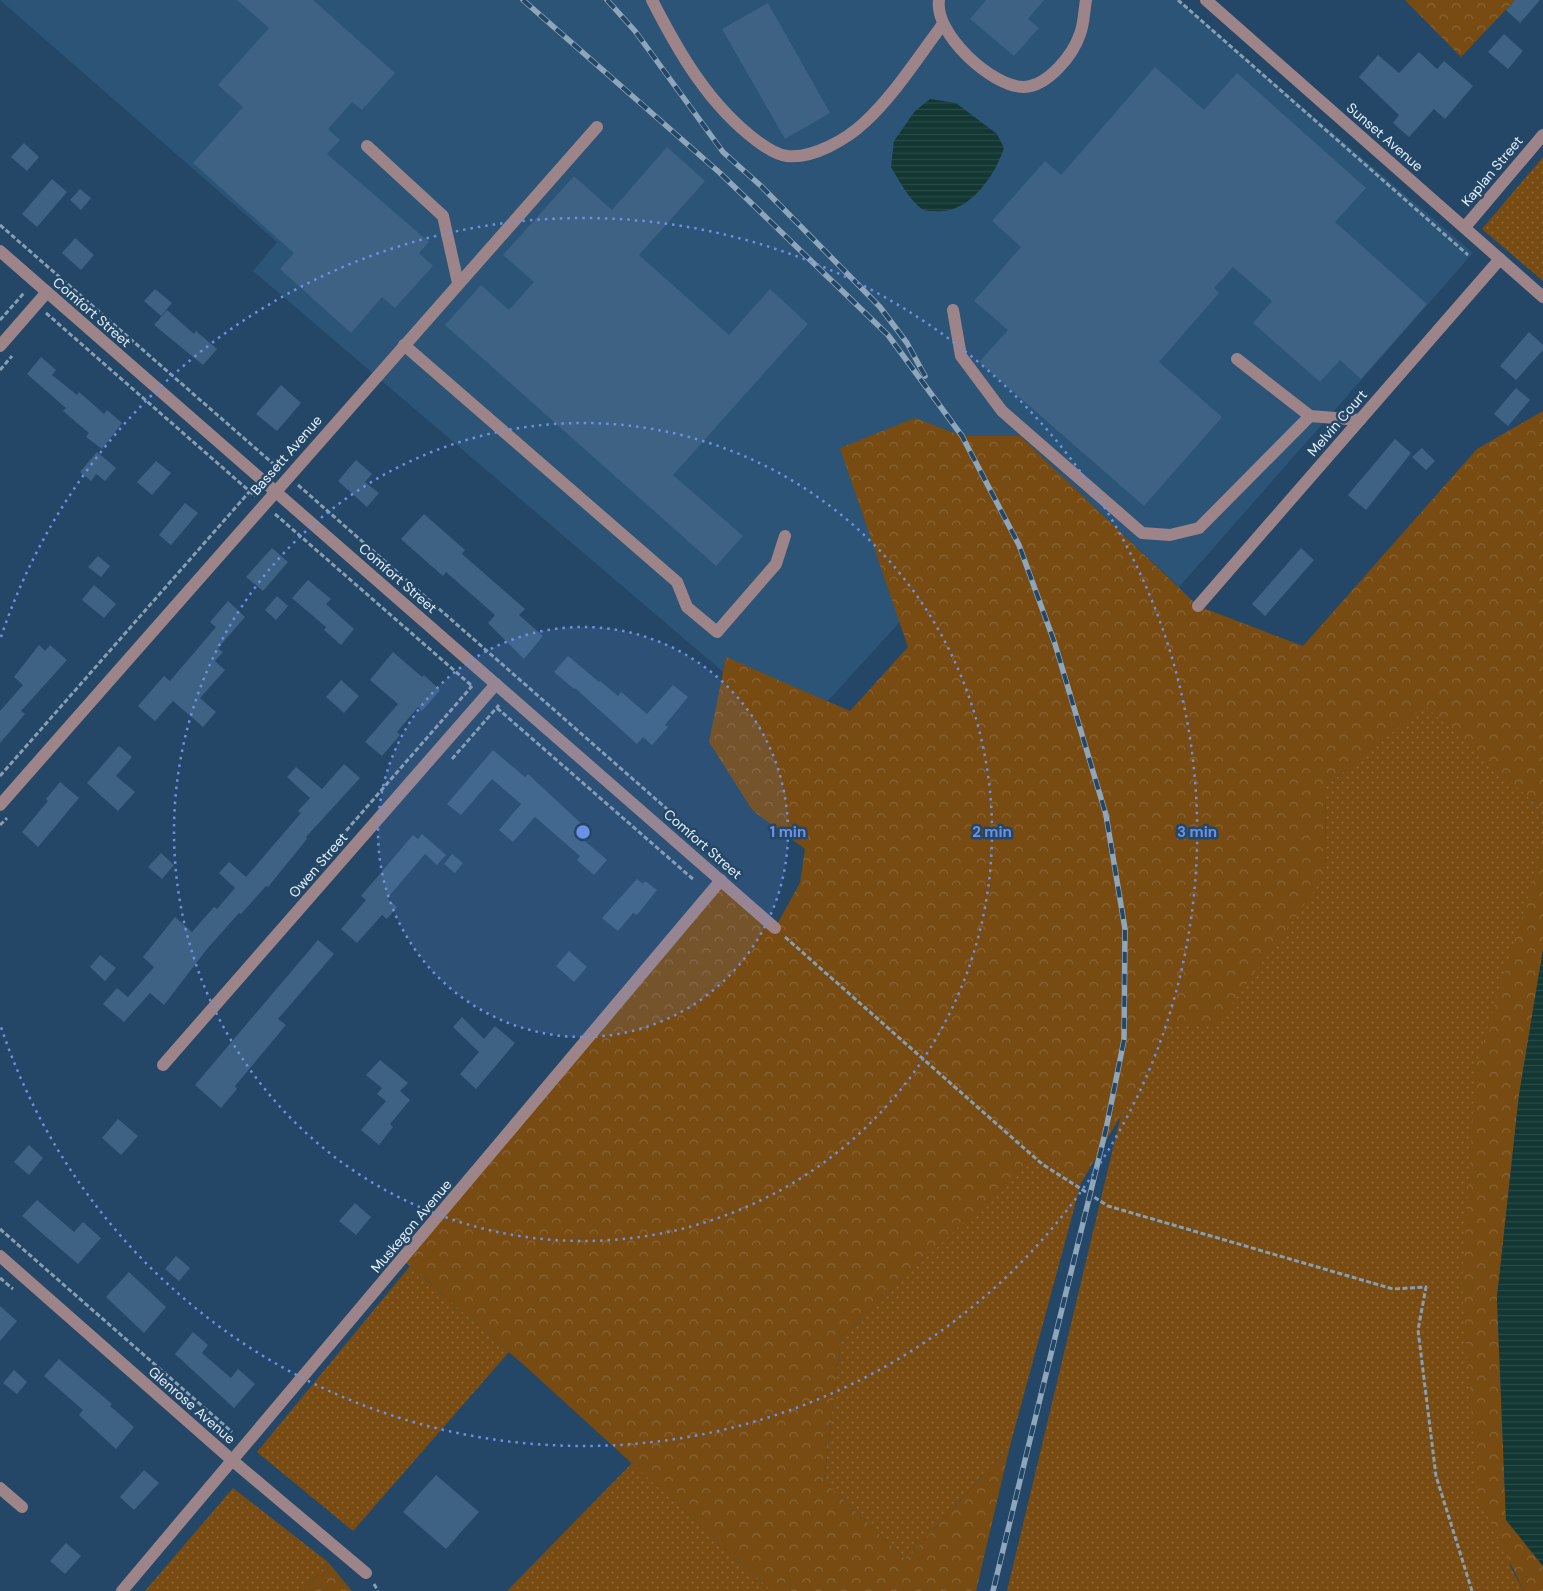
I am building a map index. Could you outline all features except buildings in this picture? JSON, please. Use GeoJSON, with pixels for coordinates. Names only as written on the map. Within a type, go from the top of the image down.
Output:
{"type":"FeatureCollection","features":[{"type":"Feature","properties":{"kind":"street"},"geometry":{"type":"LineString","coordinates":[[652,0],[702,86],[724,112],[735,124],[767,148],[787,156],[822,151],[865,123],[943,24]]}},
{"type":"Feature","properties":{"kind":"street"},"geometry":{"type":"LineString","coordinates":[[939,0],[943,24],[962,53],[992,76],[1023,87],[1041,83],[1061,66],[1080,34],[1086,0]]}},
{"type":"Feature","properties":{"kind":"street","name":"Sunset Avenue"},"geometry":{"type":"LineString","coordinates":[[1206,0],[1543,297]]}},
{"type":"Feature","properties":{"kind":"street","name":"Bassett Avenue"},"geometry":{"type":"LineString","coordinates":[[0,805],[596,127]]}},
{"type":"Feature","properties":{"kind":"street","name":"Kaplan Street"},"geometry":{"type":"LineString","coordinates":[[1464,227],[1543,135]]}},
{"type":"Feature","properties":{"kind":"street"},"geometry":{"type":"LineString","coordinates":[[367,146],[443,216],[458,283]]}},
{"type":"Feature","properties":{"kind":"street","name":"Comfort Street"},"geometry":{"type":"LineString","coordinates":[[0,250],[775,928]]}},
{"type":"Feature","properties":{"kind":"street","name":"Melvin Court"},"geometry":{"type":"LineString","coordinates":[[1198,606],[1500,259]]}},
{"type":"Feature","properties":{"kind":"street"},"geometry":{"type":"LineString","coordinates":[[0,346],[47,292]]}},
{"type":"Feature","properties":{"kind":"street"},"geometry":{"type":"LineString","coordinates":[[953,310],[961,356],[1002,411],[1142,533],[1170,535],[1199,528],[1310,416]]}},
{"type":"Feature","properties":{"kind":"street"},"geometry":{"type":"LineString","coordinates":[[404,345],[677,582],[687,607],[717,632],[776,564],[786,536]]}},
{"type":"Feature","properties":{"kind":"street"},"geometry":{"type":"LineString","coordinates":[[1238,359],[1310,416],[1360,420]]}},
{"type":"Feature","properties":{"kind":"street","name":"Owen Street"},"geometry":{"type":"LineString","coordinates":[[163,1065],[496,684]]}},
{"type":"Feature","properties":{"kind":"street","name":"Muskegon Avenue"},"geometry":{"type":"LineString","coordinates":[[122,1591],[721,880]]}},
{"type":"Feature","properties":{"kind":"street","name":"Glenrose Avenue"},"geometry":{"type":"LineString","coordinates":[[0,1256],[233,1461],[366,1573]]}},
{"type":"Feature","properties":{"kind":"street"},"geometry":{"type":"LineString","coordinates":[[0,1488],[22,1507]]}},
{"type":"Feature","properties":{"kind":"path"},"geometry":{"type":"LineString","coordinates":[[1178,0],[1468,255]]}},
{"type":"Feature","properties":{"kind":"path"},"geometry":{"type":"LineString","coordinates":[[0,225],[700,838]]}},
{"type":"Feature","properties":{"kind":"path"},"geometry":{"type":"LineString","coordinates":[[18,288],[694,880]]}},
{"type":"Feature","properties":{"kind":"path"},"geometry":{"type":"LineString","coordinates":[[0,320],[24,293]]}},
{"type":"Feature","properties":{"kind":"path"},"geometry":{"type":"LineString","coordinates":[[0,776],[274,464]]}},
{"type":"Feature","properties":{"kind":"path"},"geometry":{"type":"LineString","coordinates":[[775,928],[1042,1164],[1108,1206],[1393,1290],[1426,1287],[1418,1330],[1436,1476],[1472,1591]]}},
{"type":"Feature","properties":{"kind":"path"},"geometry":{"type":"LineString","coordinates":[[0,1229],[232,1432]]}},
{"type":"Feature","properties":{"kind":"shaded area"},"geometry":{"type":"Polygon","coordinates":[[[0,0],[1178,0],[1473,253],[1179,587],[1046,461],[797,735],[253,271],[277,242],[0,0]]]}},
{"type":"Feature","properties":{"kind":"shaded area"},"geometry":{"type":"Polygon","coordinates":[[[930,99],[956,103],[997,134],[1004,148],[994,170],[978,192],[958,207],[947,211],[927,211],[919,207],[905,190],[891,167],[894,141],[915,111],[930,99]]]}},
{"type":"Feature","properties":{"kind":"shaded area"},"geometry":{"type":"Polygon","coordinates":[[[1543,949],[1543,1566],[1506,1520],[1497,1298],[1519,1095],[1543,949]]]}},
{"type":"Feature","properties":{"kind":"green space"},"geometry":{"type":"Polygon","coordinates":[[[1405,0],[1515,0],[1461,57],[1405,0]]]}},
{"type":"Feature","properties":{"kind":"green space"},"geometry":{"type":"Polygon","coordinates":[[[1543,157],[1543,281],[1482,229],[1543,157]]]}},
{"type":"Feature","properties":{"kind":"green space"},"geometry":{"type":"Polygon","coordinates":[[[1543,411],[1543,810],[1425,706],[1326,786],[1325,876],[1215,1027],[1175,1024],[1081,1183],[1039,1152],[841,1337],[824,1481],[906,1560],[1010,1446],[976,1591],[772,1591],[525,1366],[402,1259],[721,880],[775,928],[800,883],[805,849],[753,811],[709,742],[726,657],[850,711],[908,647],[840,448],[915,418],[962,436],[1020,436],[1198,606],[1303,646],[1477,449],[1543,411]]]}},
{"type":"Feature","properties":{"kind":"green space"},"geometry":{"type":"Polygon","coordinates":[[[1425,705],[1543,810],[1543,849],[1462,1284],[1511,1568],[1524,1591],[1007,1591],[1121,1115],[1175,1024],[1325,876],[1326,786],[1425,705]]]}},
{"type":"Feature","properties":{"kind":"green space"},"geometry":{"type":"Polygon","coordinates":[[[1543,849],[1543,951],[1519,1095],[1497,1298],[1506,1519],[1543,1566],[1543,1591],[1524,1591],[1478,1497],[1462,1284],[1476,1065],[1543,849]]]}},
{"type":"Feature","properties":{"kind":"green space"},"geometry":{"type":"Polygon","coordinates":[[[1039,1151],[1081,1183],[1010,1446],[906,1560],[824,1481],[841,1337],[1039,1151]]]}},
{"type":"Feature","properties":{"kind":"green space"},"geometry":{"type":"Polygon","coordinates":[[[410,1266],[509,1352],[353,1531],[257,1452],[410,1266]]]}},
{"type":"Feature","properties":{"kind":"green space"},"geometry":{"type":"Polygon","coordinates":[[[632,1463],[772,1591],[507,1591],[632,1463]]]}},
{"type":"Feature","properties":{"kind":"green space"},"geometry":{"type":"Polygon","coordinates":[[[233,1488],[328,1562],[304,1591],[145,1591],[233,1488]]]}},
{"type":"Feature","properties":{"kind":"green space"},"geometry":{"type":"Polygon","coordinates":[[[328,1562],[352,1591],[304,1591],[328,1562]]]}},
{"type":"Feature","properties":{"kind":"railway"},"geometry":{"type":"LineString","coordinates":[[523,0],[720,173],[888,335],[962,436],[1019,545],[1055,644],[1106,815],[1125,929],[1124,1040],[1106,1129],[993,1591]]}},
{"type":"Feature","properties":{"kind":"railway"},"geometry":{"type":"LineString","coordinates":[[607,0],[635,31],[723,152],[761,186],[880,307],[907,343],[925,376]]}}]}
